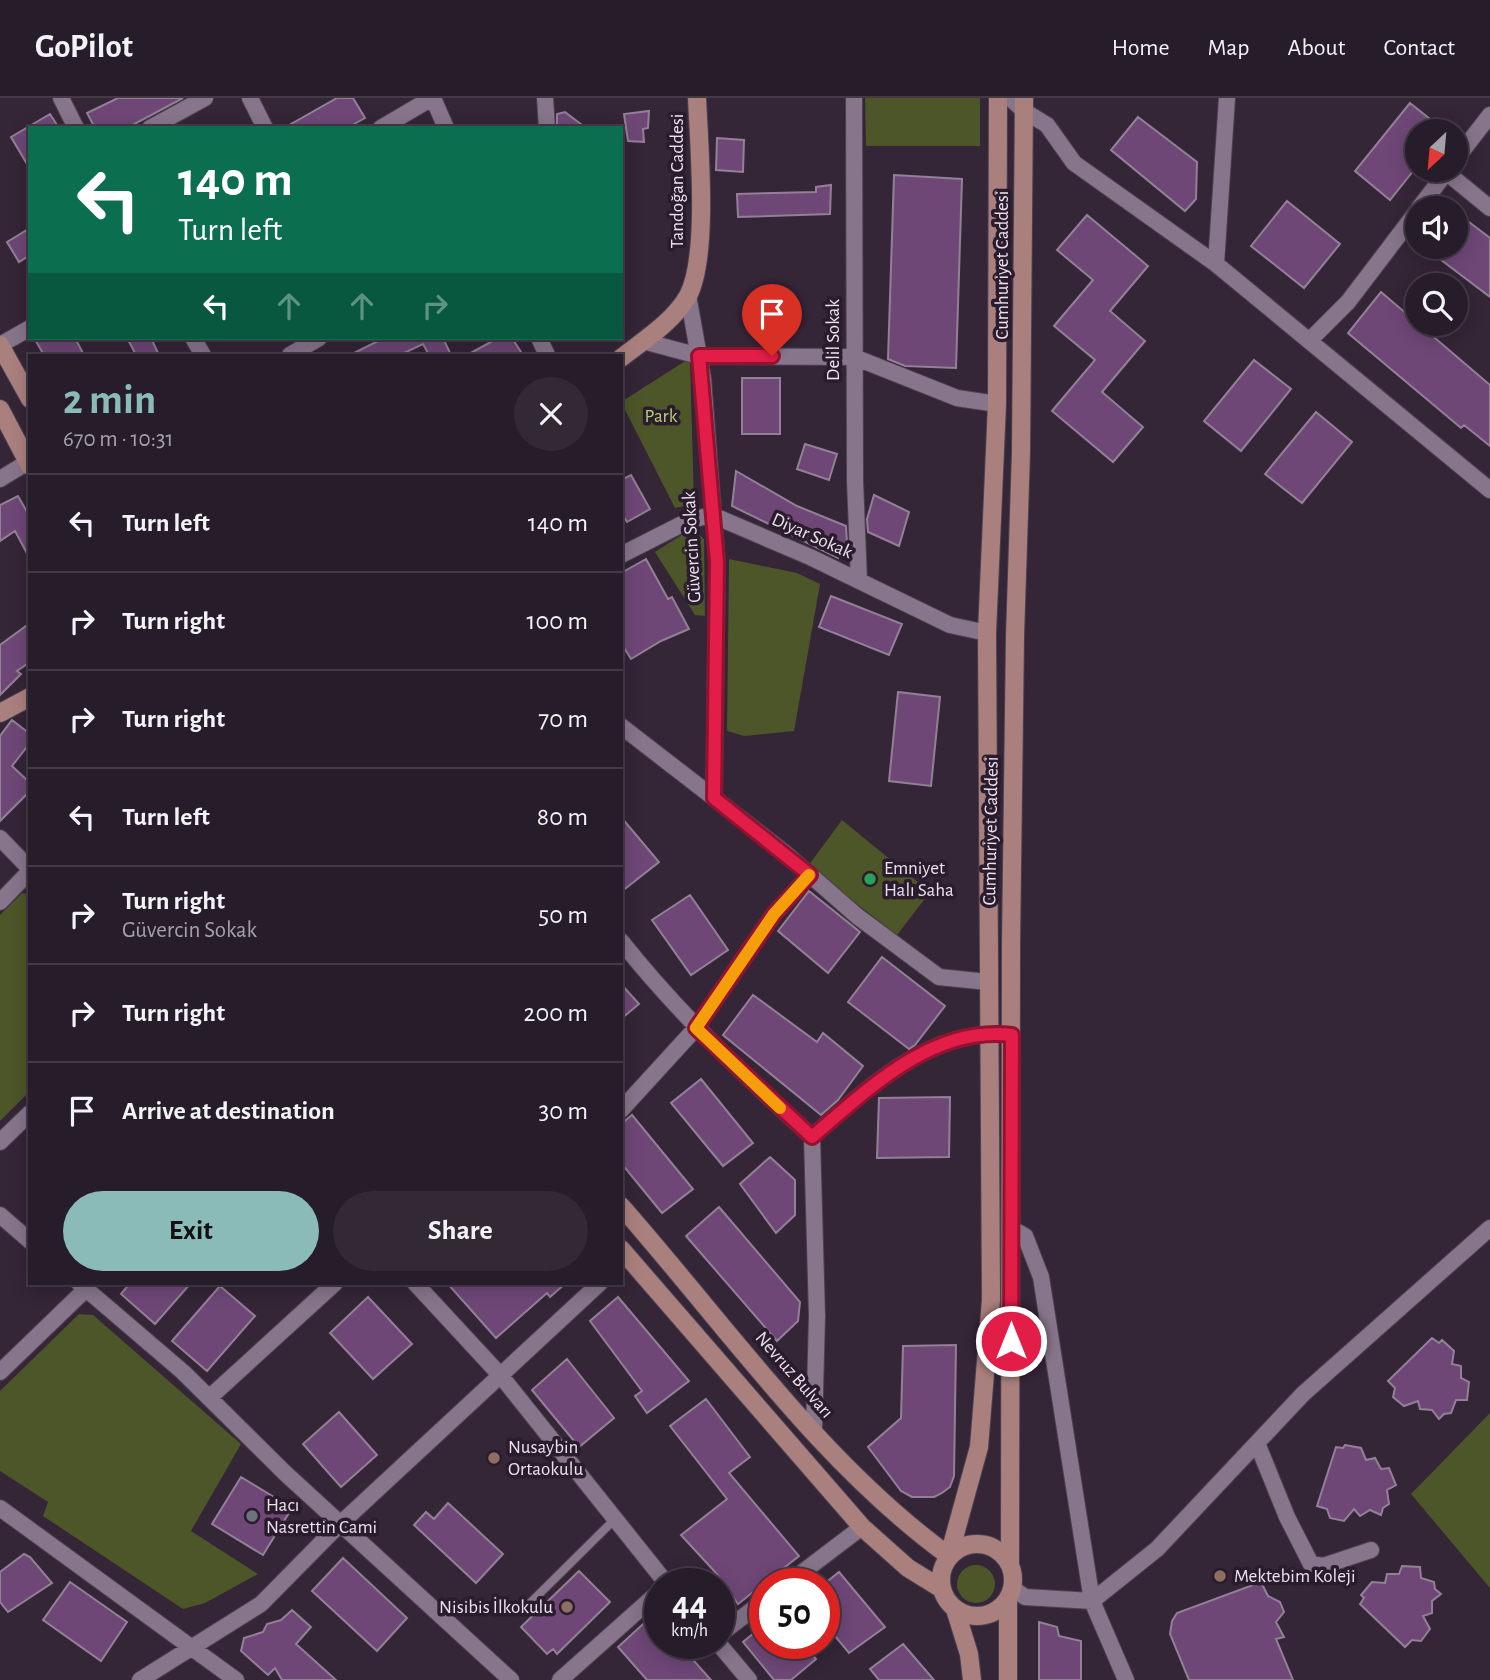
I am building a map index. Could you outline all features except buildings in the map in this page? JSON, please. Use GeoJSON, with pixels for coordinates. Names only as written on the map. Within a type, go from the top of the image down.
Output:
{"type":"FeatureCollection","features":[{"type":"Feature","properties":{"kind":"main road","name":"Tandoğan Caddesi"},"geometry":{"type":"LineString","coordinates":[[623,356],[666,324],[688,295],[698,257],[701,177],[697,98]]}},
{"type":"Feature","properties":{"kind":"main road"},"geometry":{"type":"LineString","coordinates":[[998,98],[997,404],[987,633],[991,1300],[979,1447],[949,1556],[943,1566],[942,1589],[947,1600],[956,1609],[978,1616],[1000,1608],[1010,1594]]}},
{"type":"Feature","properties":{"kind":"main road","name":"Cumhuriyet Caddesi"},"geometry":{"type":"LineString","coordinates":[[1010,1565],[1011,945],[1015,636],[1021,452],[1024,105]]}},
{"type":"Feature","properties":{"kind":"main road"},"geometry":{"type":"LineString","coordinates":[[0,345],[28,395]]}},
{"type":"Feature","properties":{"kind":"main road"},"geometry":{"type":"LineString","coordinates":[[0,409],[28,462]]}},
{"type":"Feature","properties":{"kind":"main road"},"geometry":{"type":"LineString","coordinates":[[0,713],[28,698]]}},
{"type":"Feature","properties":{"kind":"main road","name":"Nevruz Bulvarı"},"geometry":{"type":"LineString","coordinates":[[623,1208],[814,1430],[872,1493],[907,1526],[949,1556]]}},
{"type":"Feature","properties":{"kind":"main road"},"geometry":{"type":"LineString","coordinates":[[623,1256],[862,1527],[908,1568],[942,1589]]}},
{"type":"Feature","properties":{"kind":"main road"},"geometry":{"type":"LineString","coordinates":[[949,1556],[958,1548],[982,1544],[1003,1555],[1010,1565],[1008,1680]]}},
{"type":"Feature","properties":{"kind":"main road"},"geometry":{"type":"LineString","coordinates":[[956,1609],[969,1654],[972,1680]]}},
{"type":"Feature","properties":{"kind":"street"},"geometry":{"type":"LineString","coordinates":[[61,98],[75,126]]}},
{"type":"Feature","properties":{"kind":"street"},"geometry":{"type":"LineString","coordinates":[[154,126],[205,98]]}},
{"type":"Feature","properties":{"kind":"street"},"geometry":{"type":"LineString","coordinates":[[250,98],[264,126]]}},
{"type":"Feature","properties":{"kind":"street"},"geometry":{"type":"LineString","coordinates":[[384,126],[432,98],[445,126]]}},
{"type":"Feature","properties":{"kind":"street"},"geometry":{"type":"LineString","coordinates":[[545,98],[547,126]]}},
{"type":"Feature","properties":{"kind":"street","name":"Delil Sokak"},"geometry":{"type":"LineString","coordinates":[[854,98],[854,358],[859,581]]}},
{"type":"Feature","properties":{"kind":"street"},"geometry":{"type":"LineString","coordinates":[[1010,98],[1024,105],[1046,125],[1074,163],[1216,264],[1490,490]]}},
{"type":"Feature","properties":{"kind":"street"},"geometry":{"type":"LineString","coordinates":[[1216,264],[1227,98]]}},
{"type":"Feature","properties":{"kind":"street"},"geometry":{"type":"LineString","coordinates":[[1468,144],[1490,116]]}},
{"type":"Feature","properties":{"kind":"street"},"geometry":{"type":"LineString","coordinates":[[1428,196],[1439,182]]}},
{"type":"Feature","properties":{"kind":"street"},"geometry":{"type":"LineString","coordinates":[[1465,182],[1490,208]]}},
{"type":"Feature","properties":{"kind":"street"},"geometry":{"type":"LineString","coordinates":[[1309,341],[1348,302],[1405,226]]}},
{"type":"Feature","properties":{"kind":"street","name":"Güvercin Sokak"},"geometry":{"type":"LineString","coordinates":[[688,295],[699,356],[717,562],[714,798]]}},
{"type":"Feature","properties":{"kind":"street"},"geometry":{"type":"LineString","coordinates":[[0,345],[28,329]]}},
{"type":"Feature","properties":{"kind":"street"},"geometry":{"type":"LineString","coordinates":[[292,354],[316,340]]}},
{"type":"Feature","properties":{"kind":"street"},"geometry":{"type":"LineString","coordinates":[[643,341],[699,356],[854,358],[957,398],[997,404]]}},
{"type":"Feature","properties":{"kind":"street"},"geometry":{"type":"LineString","coordinates":[[0,479],[28,465]]}},
{"type":"Feature","properties":{"kind":"street"},"geometry":{"type":"LineString","coordinates":[[623,554],[690,520],[712,515]]}},
{"type":"Feature","properties":{"kind":"street","name":"Diyar Sokak"},"geometry":{"type":"LineString","coordinates":[[712,515],[950,625],[987,633]]}},
{"type":"Feature","properties":{"kind":"street"},"geometry":{"type":"LineString","coordinates":[[623,728],[810,875],[857,916],[939,977],[988,982]]}},
{"type":"Feature","properties":{"kind":"street"},"geometry":{"type":"LineString","coordinates":[[0,838],[28,868]]}},
{"type":"Feature","properties":{"kind":"street"},"geometry":{"type":"LineString","coordinates":[[0,902],[28,872]]}},
{"type":"Feature","properties":{"kind":"street"},"geometry":{"type":"LineString","coordinates":[[623,1108],[696,1028],[774,914],[810,875]]}},
{"type":"Feature","properties":{"kind":"street"},"geometry":{"type":"LineString","coordinates":[[623,943],[696,1028],[812,1137],[817,1316],[814,1430]]}},
{"type":"Feature","properties":{"kind":"street"},"geometry":{"type":"LineString","coordinates":[[812,1137],[902,1064],[949,1040],[989,1032],[1012,1035]]}},
{"type":"Feature","properties":{"kind":"street"},"geometry":{"type":"LineString","coordinates":[[0,1142],[28,1115]]}},
{"type":"Feature","properties":{"kind":"street"},"geometry":{"type":"LineString","coordinates":[[0,1215],[28,1239]]}},
{"type":"Feature","properties":{"kind":"street"},"geometry":{"type":"LineString","coordinates":[[1010,1594],[1092,1601],[1157,1549],[1303,1394],[1490,1228]]}},
{"type":"Feature","properties":{"kind":"street"},"geometry":{"type":"LineString","coordinates":[[1012,1229],[1025,1236],[1041,1277],[1092,1601],[1126,1680]]}},
{"type":"Feature","properties":{"kind":"street"},"geometry":{"type":"LineString","coordinates":[[209,1398],[333,1285]]}},
{"type":"Feature","properties":{"kind":"street"},"geometry":{"type":"LineString","coordinates":[[417,1285],[501,1376],[654,1568]]}},
{"type":"Feature","properties":{"kind":"street"},"geometry":{"type":"LineString","coordinates":[[140,1680],[261,1604],[340,1524],[598,1285]]}},
{"type":"Feature","properties":{"kind":"street"},"geometry":{"type":"LineString","coordinates":[[0,1372],[82,1286],[209,1398],[340,1524],[511,1680]]}},
{"type":"Feature","properties":{"kind":"street"},"geometry":{"type":"LineString","coordinates":[[1256,1443],[1287,1517],[1311,1564],[1323,1566],[1371,1550]]}},
{"type":"Feature","properties":{"kind":"street"},"geometry":{"type":"LineString","coordinates":[[0,1508],[193,1646],[236,1680]]}},
{"type":"Feature","properties":{"kind":"street"},"geometry":{"type":"LineString","coordinates":[[807,1568],[862,1527]]}},
{"type":"Feature","properties":{"kind":"street"},"geometry":{"type":"LineString","coordinates":[[560,1680],[644,1605]]}},
{"type":"Feature","properties":{"kind":"street"},"geometry":{"type":"LineString","coordinates":[[735,1623],[749,1612]]}},
{"type":"Feature","properties":{"kind":"street"},"geometry":{"type":"LineString","coordinates":[[731,1659],[749,1680]]}},
{"type":"Feature","properties":{"kind":"lane"},"geometry":{"type":"LineString","coordinates":[[522,1611],[615,1519]]}},
{"type":"Feature","properties":{"kind":"green space"},"geometry":{"type":"Polygon","coordinates":[[[865,98],[980,98],[980,146],[866,146],[865,98]]]}},
{"type":"Feature","properties":{"kind":"green space","name":"Park"},"geometry":{"type":"Polygon","coordinates":[[[690,358],[694,504],[675,508],[623,406],[623,401],[690,358]]]}},
{"type":"Feature","properties":{"kind":"green space"},"geometry":{"type":"Polygon","coordinates":[[[691,529],[704,539],[705,616],[695,615],[655,552],[691,529]]]}},
{"type":"Feature","properties":{"kind":"green space"},"geometry":{"type":"Polygon","coordinates":[[[729,559],[797,573],[820,584],[794,731],[744,736],[727,731],[729,559]]]}},
{"type":"Feature","properties":{"kind":"green space","name":"Emniyet Halı Saha"},"geometry":{"type":"Polygon","coordinates":[[[842,820],[930,892],[897,935],[808,866],[842,820]]]}},
{"type":"Feature","properties":{"kind":"green space"},"geometry":{"type":"Polygon","coordinates":[[[22,893],[28,894],[28,1093],[0,1121],[0,915],[22,893]]]}},
{"type":"Feature","properties":{"kind":"green space"},"geometry":{"type":"Polygon","coordinates":[[[79,1314],[93,1315],[241,1444],[191,1531],[258,1574],[205,1603],[183,1609],[43,1516],[48,1502],[0,1471],[0,1391],[79,1314]]]}},
{"type":"Feature","properties":{"kind":"green space"},"geometry":{"type":"Polygon","coordinates":[[[1490,1413],[1490,1588],[1411,1494],[1490,1413]]]}},
{"type":"Feature","properties":{"kind":"green space"},"geometry":{"type":"Polygon","coordinates":[[[976,1565],[990,1570],[995,1584],[990,1598],[976,1603],[962,1598],[957,1584],[962,1570],[976,1565]]]}},
{"type":"Feature","properties":{"kind":"slow traffic"},"geometry":{"type":"LineString","coordinates":[[780,1108],[696,1028],[774,914],[809,875]]}},
{"type":"Feature","properties":{"kind":"place","name":"Emniyet Halı Saha"},"geometry":{"type":"Point","coordinates":[870,879]}},
{"type":"Feature","properties":{"kind":"place","name":"Nusaybin Ortaokulu"},"geometry":{"type":"Point","coordinates":[494,1458]}},
{"type":"Feature","properties":{"kind":"place","name":"Hacı Nasrettin Cami"},"geometry":{"type":"Point","coordinates":[252,1516]}},
{"type":"Feature","properties":{"kind":"place","name":"Mektebim Koleji"},"geometry":{"type":"Point","coordinates":[1220,1576]}},
{"type":"Feature","properties":{"kind":"place","name":"Nisibis İlkokulu"},"geometry":{"type":"Point","coordinates":[567,1607]}},
{"type":"Feature","properties":{"kind":"route"},"geometry":{"type":"LineString","coordinates":[[772,356],[699,356],[717,562],[714,798],[810,875],[774,914],[696,1028],[812,1137],[902,1064],[949,1040],[989,1032],[1012,1035],[1011,1341]]}}]}
